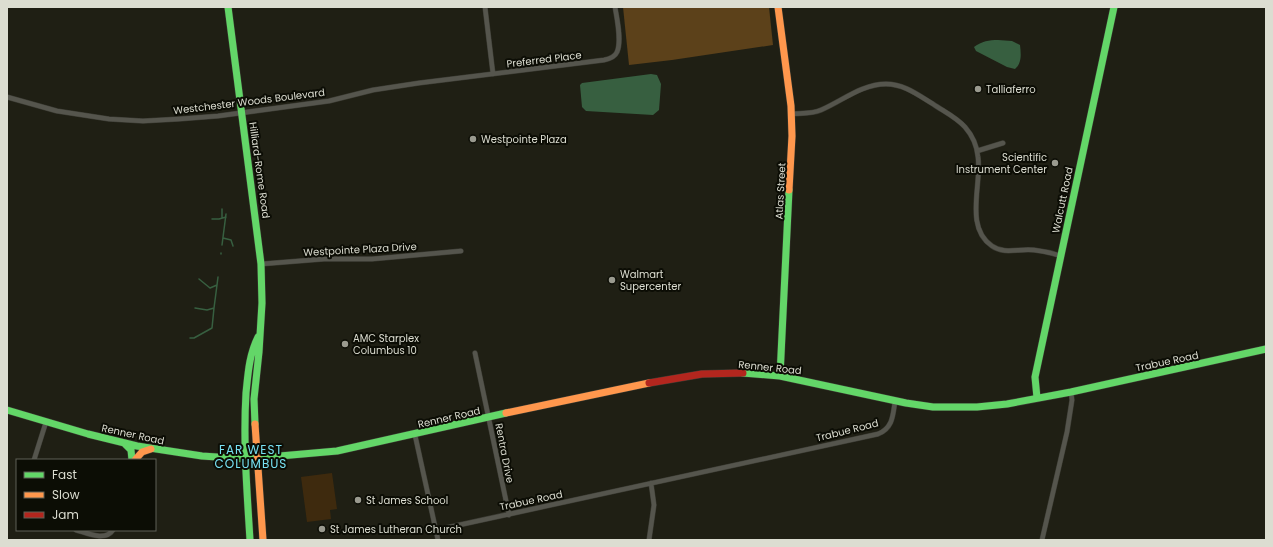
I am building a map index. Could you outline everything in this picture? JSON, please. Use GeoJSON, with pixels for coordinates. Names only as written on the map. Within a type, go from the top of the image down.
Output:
{"type":"FeatureCollection","features":[{"type":"Feature","properties":{"kind":"main road","name":"Hilliard-Rome Road"},"geometry":{"type":"LineString","coordinates":[[228,7],[261,264],[262,303],[258,336],[259,352],[254,398],[256,458],[263,540]]}},
{"type":"Feature","properties":{"kind":"main road","name":"Atlas Street"},"geometry":{"type":"LineString","coordinates":[[778,7],[791,114],[792,136],[792,165],[780,376]]}},
{"type":"Feature","properties":{"kind":"main road","name":"Walcutt Road"},"geometry":{"type":"LineString","coordinates":[[1037,398],[1035,377],[1114,7]]}},
{"type":"Feature","properties":{"kind":"main road","name":"Hilliard-Rome Road"},"geometry":{"type":"LineString","coordinates":[[250,540],[244,434],[245,404],[252,348],[258,336]]}},
{"type":"Feature","properties":{"kind":"main road","name":"Trabue Road"},"geometry":{"type":"LineString","coordinates":[[895,401],[933,407],[962,408],[1007,404],[1071,392],[1266,349]]}},
{"type":"Feature","properties":{"kind":"main road","name":"Renner Road"},"geometry":{"type":"LineString","coordinates":[[7,410],[125,444],[202,456],[246,459],[337,451],[415,435],[555,402],[672,378],[702,374],[749,373],[780,376],[895,401]]}},
{"type":"Feature","properties":{"kind":"main road"},"geometry":{"type":"LineString","coordinates":[[125,444],[131,450],[132,459]]}},
{"type":"Feature","properties":{"kind":"main road"},"geometry":{"type":"LineString","coordinates":[[136,459],[142,452],[151,449]]}},
{"type":"Feature","properties":{"kind":"street","name":"Preferred Place"},"geometry":{"type":"LineString","coordinates":[[485,7],[493,74],[612,58],[617,53],[619,45],[615,7]]}},
{"type":"Feature","properties":{"kind":"street","name":"Westchester Woods Boulevard"},"geometry":{"type":"LineString","coordinates":[[7,97],[57,111],[91,117],[143,121],[242,113],[329,101],[391,87],[493,74]]}},
{"type":"Feature","properties":{"kind":"street"},"geometry":{"type":"LineString","coordinates":[[791,114],[820,111],[874,85],[886,84],[909,89],[954,118],[964,127],[974,142],[979,163],[976,219],[978,230],[984,239],[993,247],[1005,251],[1033,250],[1060,256]]}},
{"type":"Feature","properties":{"kind":"street"},"geometry":{"type":"LineString","coordinates":[[977,150],[1003,143]]}},
{"type":"Feature","properties":{"kind":"street","name":"Westpointe Plaza Drive"},"geometry":{"type":"LineString","coordinates":[[261,264],[324,259],[372,259],[461,251]]}},
{"type":"Feature","properties":{"kind":"street"},"geometry":{"type":"LineString","coordinates":[[475,353],[488,418]]}},
{"type":"Feature","properties":{"kind":"street"},"geometry":{"type":"LineString","coordinates":[[1042,540],[1067,432],[1072,400],[1071,392]]}},
{"type":"Feature","properties":{"kind":"street","name":"Trabue Road"},"geometry":{"type":"LineString","coordinates":[[436,530],[878,434],[884,432],[891,423],[895,401]]}},
{"type":"Feature","properties":{"kind":"street","name":"Rentra Drive"},"geometry":{"type":"LineString","coordinates":[[488,418],[509,515]]}},
{"type":"Feature","properties":{"kind":"street"},"geometry":{"type":"LineString","coordinates":[[34,459],[46,422]]}},
{"type":"Feature","properties":{"kind":"street"},"geometry":{"type":"LineString","coordinates":[[415,435],[438,540]]}},
{"type":"Feature","properties":{"kind":"street"},"geometry":{"type":"LineString","coordinates":[[649,540],[654,505],[654,495],[651,483]]}},
{"type":"Feature","properties":{"kind":"street"},"geometry":{"type":"LineString","coordinates":[[80,531],[103,536],[110,534],[112,531]]}},
{"type":"Feature","properties":{"kind":"shaded area"},"geometry":{"type":"Polygon","coordinates":[[[623,7],[769,7],[773,45],[629,65],[623,7]]]}},
{"type":"Feature","properties":{"kind":"shaded area"},"geometry":{"type":"Polygon","coordinates":[[[986,41],[1012,41],[1020,45],[1020,61],[1015,69],[1007,67],[976,51],[974,47],[986,41]]]}},
{"type":"Feature","properties":{"kind":"shaded area"},"geometry":{"type":"Polygon","coordinates":[[[651,74],[657,75],[661,84],[659,110],[653,115],[586,111],[582,107],[580,85],[582,83],[651,74]]]}},
{"type":"Feature","properties":{"kind":"shaded area"},"geometry":{"type":"Polygon","coordinates":[[[332,473],[337,509],[330,510],[331,519],[307,522],[301,477],[332,473]]]}},
{"type":"Feature","properties":{"kind":"waterway"},"geometry":{"type":"LineString","coordinates":[[222,209],[222,217]]}},
{"type":"Feature","properties":{"kind":"waterway"},"geometry":{"type":"LineString","coordinates":[[222,245],[226,214]]}},
{"type":"Feature","properties":{"kind":"waterway"},"geometry":{"type":"LineString","coordinates":[[212,219],[226,217]]}},
{"type":"Feature","properties":{"kind":"waterway"},"geometry":{"type":"LineString","coordinates":[[223,238],[231,240],[233,246]]}},
{"type":"Feature","properties":{"kind":"waterway"},"geometry":{"type":"LineString","coordinates":[[199,279],[210,288],[217,285],[218,277]]}},
{"type":"Feature","properties":{"kind":"waterway"},"geometry":{"type":"LineString","coordinates":[[195,308],[207,310],[214,308],[217,285]]}},
{"type":"Feature","properties":{"kind":"waterway"},"geometry":{"type":"LineString","coordinates":[[190,338],[194,338],[212,328],[214,308]]}},
{"type":"Feature","properties":{"kind":"traffic: fast"},"geometry":{"type":"LineString","coordinates":[[228,7],[261,264],[262,303],[254,399],[255,424]]}},
{"type":"Feature","properties":{"kind":"traffic: fast"},"geometry":{"type":"LineString","coordinates":[[1037,398],[1035,377],[1114,7]]}},
{"type":"Feature","properties":{"kind":"traffic: fast"},"geometry":{"type":"LineString","coordinates":[[780,376],[789,190]]}},
{"type":"Feature","properties":{"kind":"traffic: fast"},"geometry":{"type":"LineString","coordinates":[[250,540],[245,411],[249,365],[258,337]]}},
{"type":"Feature","properties":{"kind":"traffic: fast"},"geometry":{"type":"LineString","coordinates":[[743,373],[780,376],[906,403],[933,407],[977,407],[1007,404],[1071,392],[1266,349]]}},
{"type":"Feature","properties":{"kind":"traffic: fast"},"geometry":{"type":"LineString","coordinates":[[7,410],[88,434],[137,446],[202,456],[246,459],[337,451],[506,413]]}},
{"type":"Feature","properties":{"kind":"traffic: fast"},"geometry":{"type":"LineString","coordinates":[[125,444],[131,450],[132,459]]}},
{"type":"Feature","properties":{"kind":"traffic: slow"},"geometry":{"type":"LineString","coordinates":[[778,7],[791,106],[792,136],[789,190]]}},
{"type":"Feature","properties":{"kind":"traffic: slow"},"geometry":{"type":"LineString","coordinates":[[506,413],[649,383]]}},
{"type":"Feature","properties":{"kind":"traffic: slow"},"geometry":{"type":"LineString","coordinates":[[255,424],[263,540]]}},
{"type":"Feature","properties":{"kind":"traffic: slow"},"geometry":{"type":"LineString","coordinates":[[136,459],[142,452],[151,449]]}},
{"type":"Feature","properties":{"kind":"traffic: jam"},"geometry":{"type":"LineString","coordinates":[[649,383],[702,374],[743,373]]}},
{"type":"Feature","properties":{"kind":"place","name":"Talliaferro"},"geometry":{"type":"Point","coordinates":[978,89]}},
{"type":"Feature","properties":{"kind":"place","name":"Westpointe Plaza"},"geometry":{"type":"Point","coordinates":[473,139]}},
{"type":"Feature","properties":{"kind":"place","name":"Scientific Instrument Center"},"geometry":{"type":"Point","coordinates":[1055,163]}},
{"type":"Feature","properties":{"kind":"place","name":"Walmart Supercenter"},"geometry":{"type":"Point","coordinates":[612,280]}},
{"type":"Feature","properties":{"kind":"place","name":"AMC Starplex Columbus 10"},"geometry":{"type":"Point","coordinates":[345,344]}},
{"type":"Feature","properties":{"kind":"place","name":"St James School"},"geometry":{"type":"Point","coordinates":[358,500]}},
{"type":"Feature","properties":{"kind":"place","name":"St James Lutheran Church"},"geometry":{"type":"Point","coordinates":[322,529]}},
{"type":"Feature","properties":{"kind":"district","name":"FAR WEST COLUMBUS"},"geometry":{"type":"Point","coordinates":[251,457]}}]}
